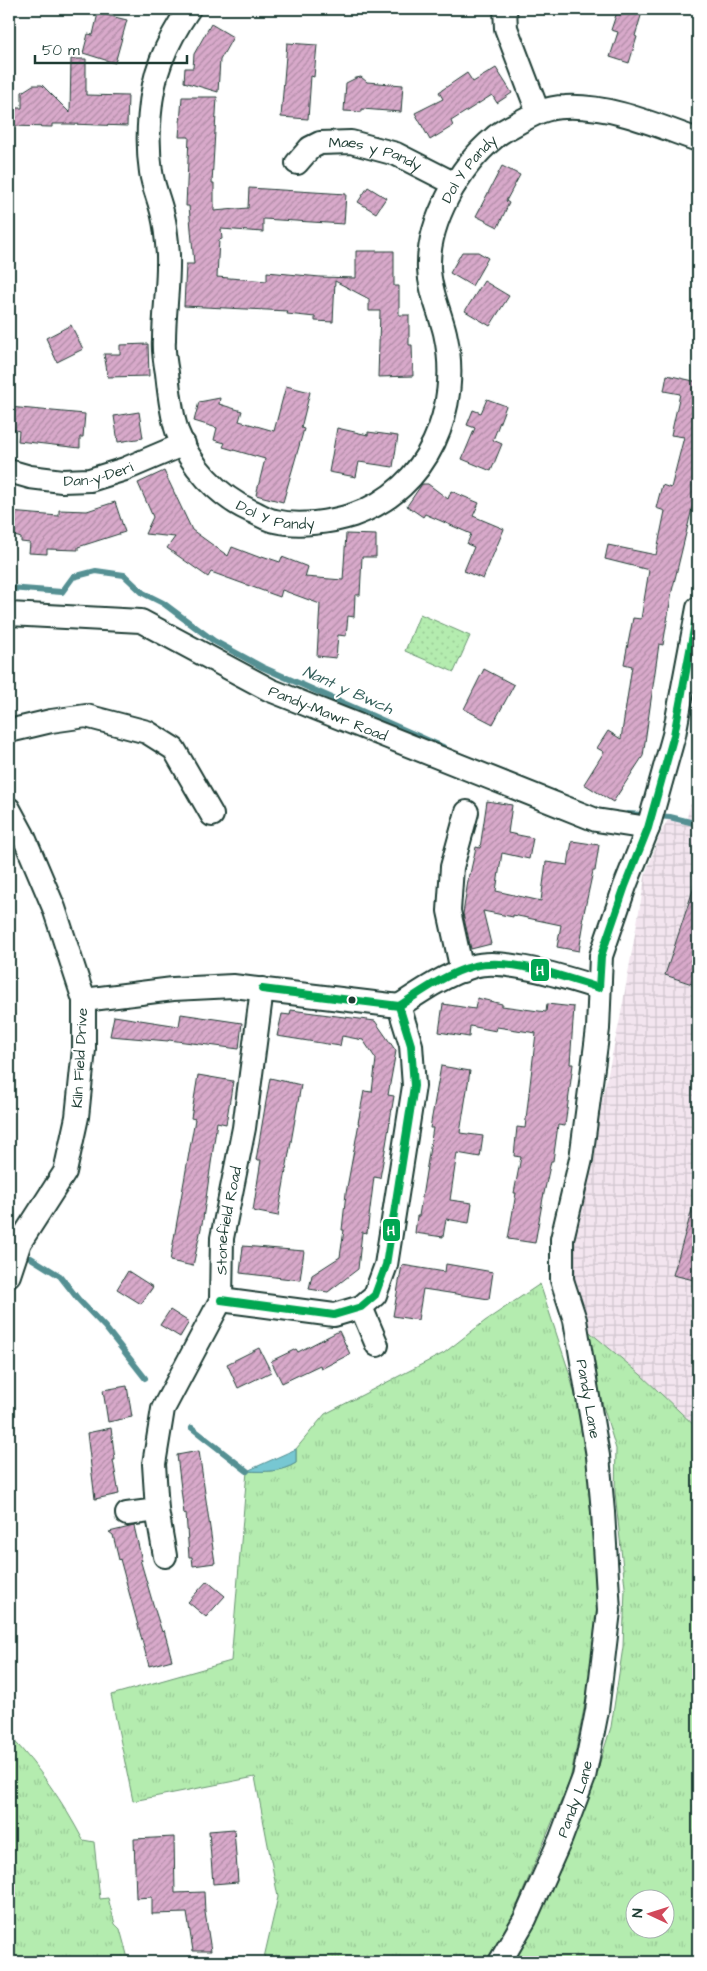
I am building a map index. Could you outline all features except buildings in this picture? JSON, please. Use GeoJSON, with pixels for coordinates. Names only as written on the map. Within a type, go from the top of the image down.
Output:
{"type":"FeatureCollection","features":[{"type":"Feature","properties":{"kind":"street","name":"Dol Y Pandy"},"geometry":{"type":"LineString","coordinates":[[189,9],[178,25],[160,62],[152,100],[148,143],[151,174],[164,217],[168,253],[168,298],[163,342],[168,388],[177,431],[193,462],[214,488],[245,508],[275,522],[325,521],[352,515],[380,503],[402,488],[423,464],[438,437],[447,399],[448,366],[445,334],[433,294],[429,267],[433,237],[444,203],[462,171],[495,137],[538,112],[560,107],[582,107],[606,110],[642,120],[698,140]]}},
{"type":"Feature","properties":{"kind":"street"},"geometry":{"type":"LineString","coordinates":[[505,9],[506,28],[538,112]]}},
{"type":"Feature","properties":{"kind":"street","name":"Maes y Pandy"},"geometry":{"type":"LineString","coordinates":[[297,163],[310,148],[320,143],[351,142],[396,154],[455,184]]}},
{"type":"Feature","properties":{"kind":"street","name":"Dan-y-Deri"},"geometry":{"type":"LineString","coordinates":[[9,471],[30,478],[62,481],[90,480],[124,469],[184,444]]}},
{"type":"Feature","properties":{"kind":"street","name":"Pandy Lane"},"geometry":{"type":"LineString","coordinates":[[500,1962],[529,1910],[562,1838],[584,1777],[596,1711],[609,1611],[598,1456],[575,1320],[562,1280],[562,1238],[581,1159],[598,1029],[601,956],[625,886],[648,828],[674,735],[698,608]]}},
{"type":"Feature","properties":{"kind":"street","name":"Pandy-Mawr Road"},"geometry":{"type":"LineString","coordinates":[[9,614],[141,621],[270,690],[596,820],[648,828]]}},
{"type":"Feature","properties":{"kind":"street"},"geometry":{"type":"LineString","coordinates":[[9,731],[51,721],[86,716],[147,732],[174,749],[212,815]]}},
{"type":"Feature","properties":{"kind":"street","name":"Kiln Field Drive"},"geometry":{"type":"LineString","coordinates":[[9,809],[23,834],[54,908],[84,1000],[84,1049],[77,1117],[65,1172],[20,1242],[9,1275]]}},
{"type":"Feature","properties":{"kind":"street"},"geometry":{"type":"LineString","coordinates":[[462,971],[449,911],[452,867],[467,812]]}},
{"type":"Feature","properties":{"kind":"street"},"geometry":{"type":"LineString","coordinates":[[84,1000],[173,989],[233,986],[399,1006],[441,979],[476,965],[505,965],[530,969],[599,988]]}},
{"type":"Feature","properties":{"kind":"street","name":"Stonefield Road"},"geometry":{"type":"LineString","coordinates":[[165,1556],[157,1510],[154,1464],[162,1409],[222,1300],[222,1238],[244,1128],[262,989]]}},
{"type":"Feature","properties":{"kind":"street"},"geometry":{"type":"LineString","coordinates":[[222,1300],[334,1315],[362,1307],[375,1295],[386,1265],[414,1086],[411,1045],[399,1006]]}},
{"type":"Feature","properties":{"kind":"street"},"geometry":{"type":"LineString","coordinates":[[362,1307],[377,1345]]}},
{"type":"Feature","properties":{"kind":"street"},"geometry":{"type":"LineString","coordinates":[[127,1514],[157,1510]]}},
{"type":"Feature","properties":{"kind":"shaded area"},"geometry":{"type":"Polygon","coordinates":[[[698,777],[698,1429],[640,1374],[585,1328],[571,1276],[571,1238],[620,1019],[646,872],[663,828],[670,817],[686,821],[698,777]]]}},
{"type":"Feature","properties":{"kind":"green space"},"geometry":{"type":"Polygon","coordinates":[[[420,614],[470,636],[454,672],[405,651],[420,614]]]}},
{"type":"Feature","properties":{"kind":"green space"},"geometry":{"type":"Polygon","coordinates":[[[540,1284],[569,1372],[585,1433],[599,1632],[570,1780],[510,1922],[485,1962],[263,1962],[278,1897],[255,1777],[133,1801],[111,1695],[231,1661],[247,1471],[273,1471],[296,1463],[296,1449],[325,1414],[444,1353],[485,1321],[540,1284]]]}},
{"type":"Feature","properties":{"kind":"green space"},"geometry":{"type":"Polygon","coordinates":[[[585,1328],[640,1374],[698,1429],[698,1962],[514,1962],[561,1865],[590,1794],[611,1727],[623,1647],[625,1587],[615,1492],[616,1449],[594,1376],[585,1328]]]}},
{"type":"Feature","properties":{"kind":"green space"},"geometry":{"type":"Polygon","coordinates":[[[9,1735],[50,1785],[83,1840],[94,1842],[100,1899],[108,1898],[115,1924],[120,1929],[129,1962],[9,1962],[9,1735]]]}},
{"type":"Feature","properties":{"kind":"water"},"geometry":{"type":"Polygon","coordinates":[[[296,1449],[296,1463],[290,1466],[273,1471],[247,1471],[296,1449]]]}},
{"type":"Feature","properties":{"kind":"waterway","name":"Nant y Bwch"},"geometry":{"type":"LineString","coordinates":[[9,588],[62,592],[73,577],[96,571],[124,575],[143,593],[163,603],[214,641],[262,667],[443,747]]}},
{"type":"Feature","properties":{"kind":"waterway","name":"Nant y Bwch"},"geometry":{"type":"LineString","coordinates":[[628,814],[670,817],[698,824]]}},
{"type":"Feature","properties":{"kind":"waterway"},"geometry":{"type":"LineString","coordinates":[[31,1258],[60,1276],[78,1299],[105,1327],[145,1378]]}},
{"type":"Feature","properties":{"kind":"waterway"},"geometry":{"type":"LineString","coordinates":[[192,1428],[247,1471]]}},
{"type":"Feature","properties":{"kind":"transit line","name":"H"},"geometry":{"type":"LineString","coordinates":[[399,1006],[454,973],[474,966],[489,964],[520,966],[599,988],[601,956],[625,886],[648,828],[674,735],[698,608]]}},
{"type":"Feature","properties":{"kind":"transit line","name":"H"},"geometry":{"type":"LineString","coordinates":[[262,989],[399,1006]]}},
{"type":"Feature","properties":{"kind":"transit line","name":"H"},"geometry":{"type":"LineString","coordinates":[[221,1300],[334,1315],[361,1307],[375,1295],[386,1265],[414,1086],[411,1045],[399,1006]]}}]}
